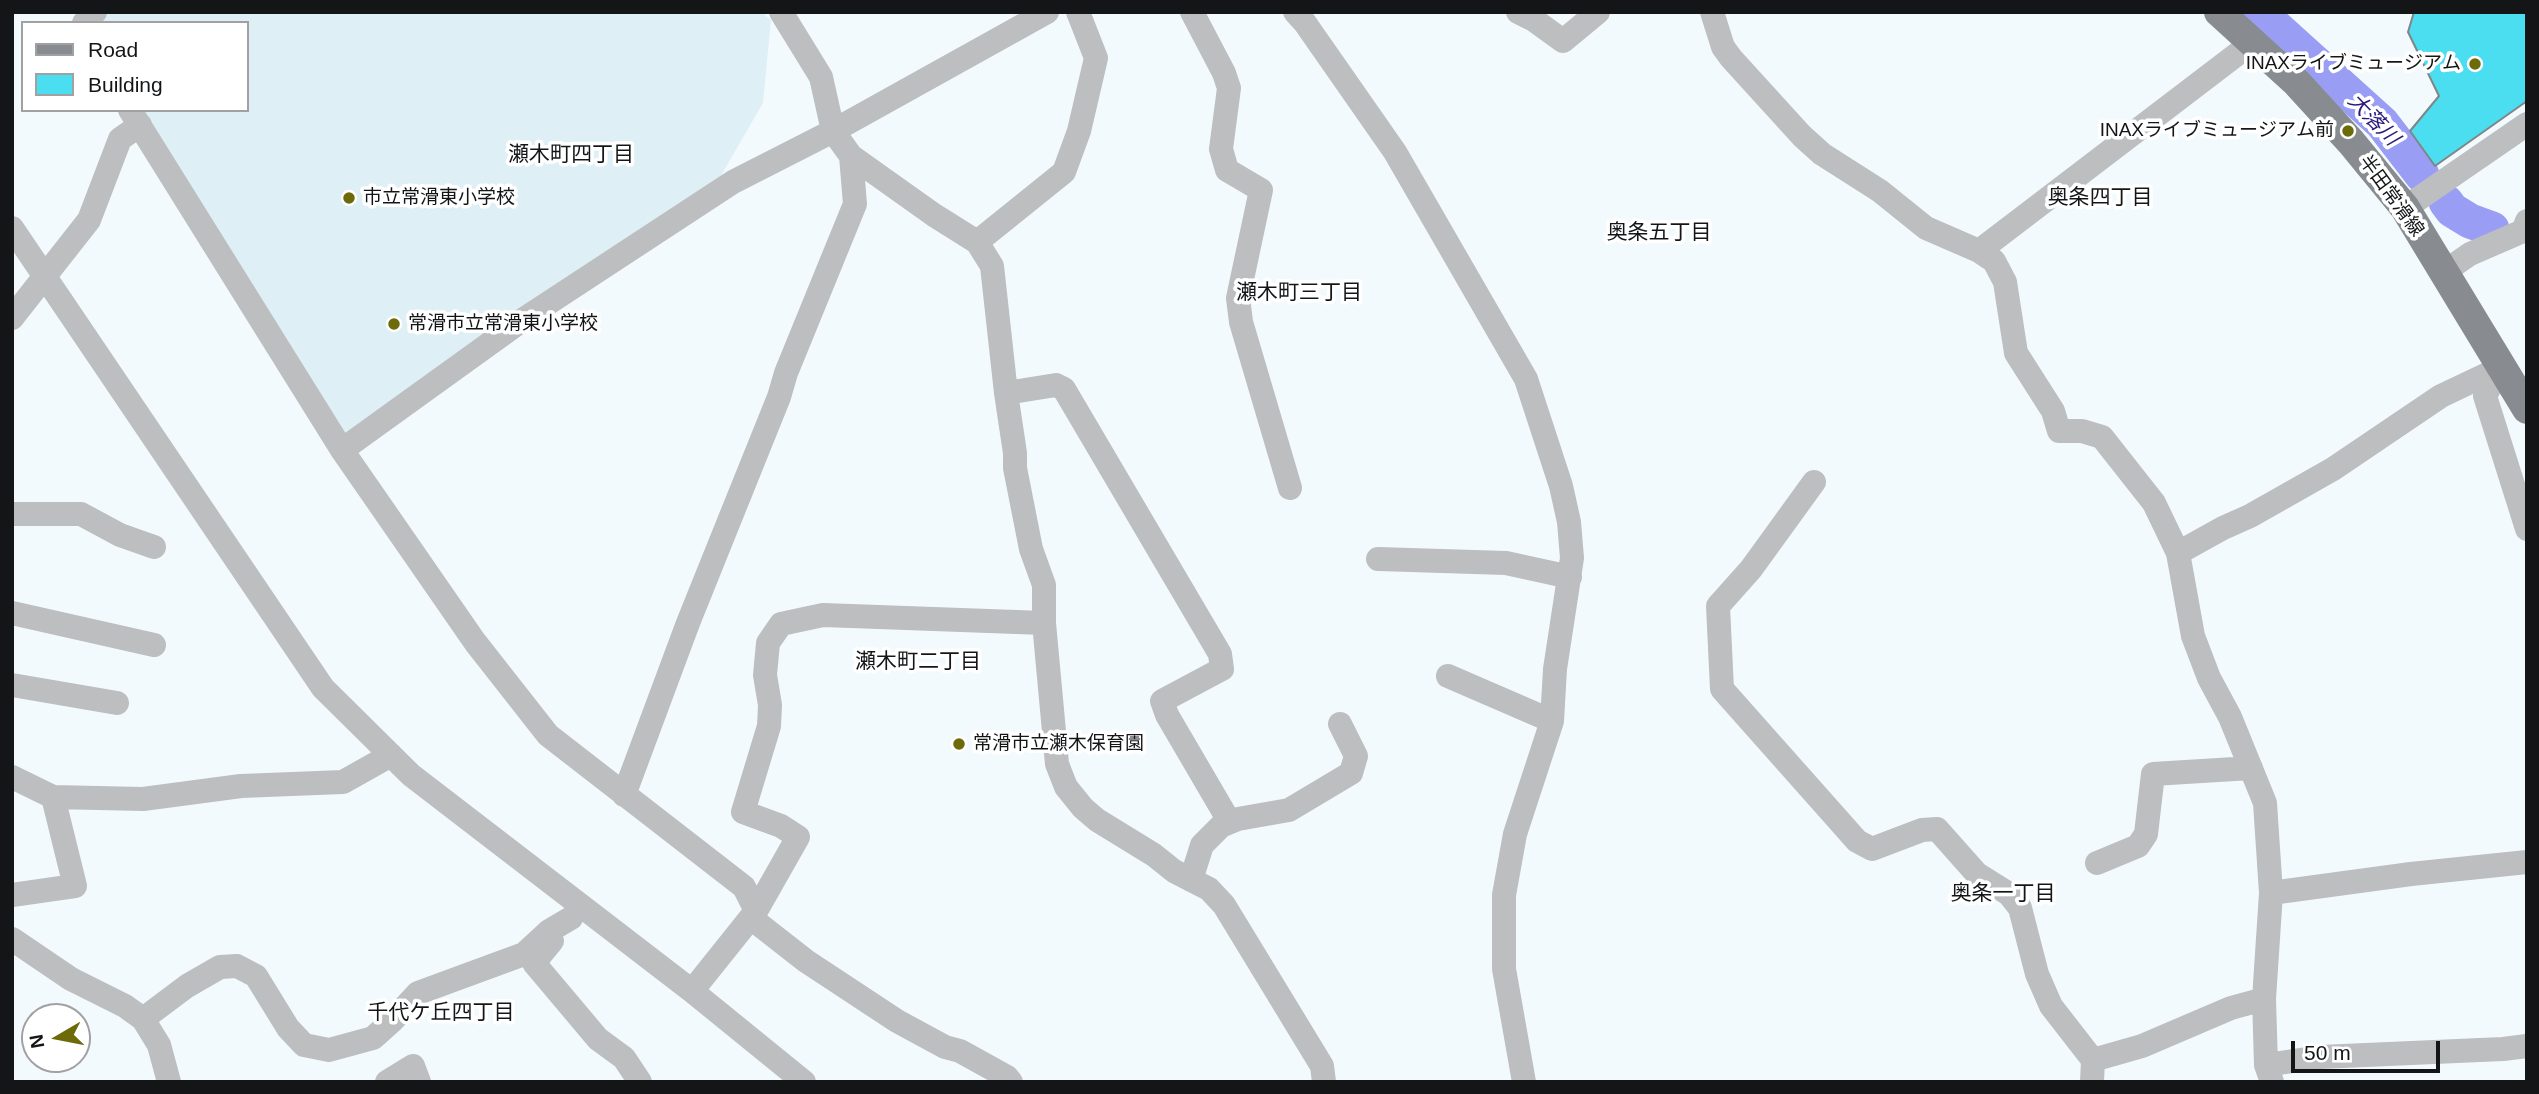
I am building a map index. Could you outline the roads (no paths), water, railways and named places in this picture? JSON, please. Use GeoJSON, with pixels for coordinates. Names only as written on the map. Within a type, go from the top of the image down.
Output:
{"type":"FeatureCollection","features":[{"type":"Feature","properties":{"kind":"main road","name":"半田常滑線"},"geometry":{"type":"LineString","coordinates":[[2219,12],[2297,83],[2351,142],[2405,208],[2527,409]]}},
{"type":"Feature","properties":{"kind":"street"},"geometry":{"type":"LineString","coordinates":[[781,12],[821,77],[833,131],[851,156],[977,242],[992,266],[1018,481],[1031,549],[1044,585],[1044,623],[1057,764],[1066,787],[1097,820],[1154,855],[1174,871],[1209,889],[1224,905],[1322,1066],[1324,1082]]}},
{"type":"Feature","properties":{"kind":"street"},"geometry":{"type":"LineString","coordinates":[[342,450],[465,360],[725,187],[833,131],[1047,12]]}},
{"type":"Feature","properties":{"kind":"street"},"geometry":{"type":"LineString","coordinates":[[977,242],[1063,172],[1079,131],[1096,58],[1078,12]]}},
{"type":"Feature","properties":{"kind":"street"},"geometry":{"type":"LineString","coordinates":[[1192,12],[1229,88],[1222,149],[1227,170],[1261,190],[1238,298],[1241,322],[1290,488]]}},
{"type":"Feature","properties":{"kind":"street"},"geometry":{"type":"LineString","coordinates":[[1295,12],[1395,152],[1526,379],[1561,486],[1572,558],[1555,669],[1552,721],[1514,835],[1504,895],[1504,969],[1524,1082]]}},
{"type":"Feature","properties":{"kind":"street"},"geometry":{"type":"LineString","coordinates":[[1518,12],[1563,41],[1598,12]]}},
{"type":"Feature","properties":{"kind":"street"},"geometry":{"type":"LineString","coordinates":[[1712,12],[1723,47],[1731,58],[1802,136],[1822,154],[1880,191],[1926,228],[1979,251],[1994,261],[2005,282],[2016,353],[2053,411],[2059,432],[2082,431],[2102,437],[2154,503],[2178,553],[2193,636],[2265,803],[2271,893],[2264,999],[2269,1073],[2320,1057],[2527,1046]]}},
{"type":"Feature","properties":{"kind":"street"},"geometry":{"type":"LineString","coordinates":[[1979,251],[2253,42]]}},
{"type":"Feature","properties":{"kind":"street"},"geometry":{"type":"LineString","coordinates":[[15,313],[89,220],[120,139],[135,118],[342,450],[475,642],[548,735],[744,887],[754,914],[806,961],[897,1021],[945,1047],[960,1051],[1007,1077],[1011,1082]]}},
{"type":"Feature","properties":{"kind":"street"},"geometry":{"type":"LineString","coordinates":[[2405,208],[2527,124]]}},
{"type":"Feature","properties":{"kind":"street"},"geometry":{"type":"LineString","coordinates":[[624,795],[688,623],[855,204],[851,156]]}},
{"type":"Feature","properties":{"kind":"street"},"geometry":{"type":"LineString","coordinates":[[12,228],[323,688],[411,775],[576,913],[692,991],[804,1082]]}},
{"type":"Feature","properties":{"kind":"street"},"geometry":{"type":"LineString","coordinates":[[2444,272],[2470,254],[2522,234]]}},
{"type":"Feature","properties":{"kind":"street"},"geometry":{"type":"LineString","coordinates":[[2178,553],[2333,469],[2441,396],[2500,368]]}},
{"type":"Feature","properties":{"kind":"street"},"geometry":{"type":"LineString","coordinates":[[2500,368],[2485,396],[2527,529]]}},
{"type":"Feature","properties":{"kind":"street"},"geometry":{"type":"LineString","coordinates":[[1006,393],[1056,385],[1064,389],[1220,654],[1222,669],[1162,701],[1167,715],[1229,821]]}},
{"type":"Feature","properties":{"kind":"street"},"geometry":{"type":"LineString","coordinates":[[1814,482],[1751,569],[1718,606],[1722,689],[1857,841],[1872,849],[1922,830],[1937,830],[1977,874],[2009,894],[2020,908],[2037,974],[2051,1006],[2092,1071],[2142,1046],[2231,1008],[2264,999]]}},
{"type":"Feature","properties":{"kind":"street"},"geometry":{"type":"LineString","coordinates":[[12,513],[81,514],[120,535],[154,547]]}},
{"type":"Feature","properties":{"kind":"street"},"geometry":{"type":"LineString","coordinates":[[1378,559],[1506,563],[1570,577]]}},
{"type":"Feature","properties":{"kind":"street"},"geometry":{"type":"LineString","coordinates":[[12,613],[154,645]]}},
{"type":"Feature","properties":{"kind":"street"},"geometry":{"type":"LineString","coordinates":[[692,991],[754,914],[798,836],[781,826],[743,812],[769,726],[770,705],[765,675],[768,643],[782,624],[823,615],[1044,623]]}},
{"type":"Feature","properties":{"kind":"street"},"geometry":{"type":"LineString","coordinates":[[1448,676],[1552,721]]}},
{"type":"Feature","properties":{"kind":"street"},"geometry":{"type":"LineString","coordinates":[[12,685],[117,703]]}},
{"type":"Feature","properties":{"kind":"street"},"geometry":{"type":"LineString","coordinates":[[1191,880],[1202,845],[1229,821],[1289,810],[1351,773],[1356,756],[1340,724]]}},
{"type":"Feature","properties":{"kind":"street"},"geometry":{"type":"LineString","coordinates":[[12,777],[54,797],[143,799],[241,786],[342,782],[391,755]]}},
{"type":"Feature","properties":{"kind":"street"},"geometry":{"type":"LineString","coordinates":[[2097,863],[2138,846],[2146,834],[2153,774],[2251,768]]}},
{"type":"Feature","properties":{"kind":"street"},"geometry":{"type":"LineString","coordinates":[[12,895],[75,887],[54,797]]}},
{"type":"Feature","properties":{"kind":"street"},"geometry":{"type":"LineString","coordinates":[[2271,893],[2527,862]]}},
{"type":"Feature","properties":{"kind":"street"},"geometry":{"type":"LineString","coordinates":[[143,1018],[187,986],[220,967],[237,966],[256,976],[288,1028],[304,1045],[328,1050],[373,1038],[418,993],[524,954],[549,931],[576,913]]}},
{"type":"Feature","properties":{"kind":"street"},"geometry":{"type":"LineString","coordinates":[[576,913],[534,963],[598,1039],[624,1058],[640,1082]]}},
{"type":"Feature","properties":{"kind":"street"},"geometry":{"type":"LineString","coordinates":[[12,939],[71,979],[143,1018],[159,1045],[169,1082]]}},
{"type":"Feature","properties":{"kind":"street"},"geometry":{"type":"LineString","coordinates":[[387,1082],[413,1066],[419,1082]]}},
{"type":"Feature","properties":{"kind":"waterway","name":"大落川"},"geometry":{"type":"LineString","coordinates":[[2259,12],[2382,123],[2422,175]]}},
{"type":"Feature","properties":{"kind":"waterway","name":"大落川"},"geometry":{"type":"LineString","coordinates":[[2446,202],[2452,210],[2470,221],[2492,229]]}},
{"type":"Feature","properties":{"kind":"place","name":"INAXライブミュージアム"},"geometry":{"type":"Point","coordinates":[2475,64]}},
{"type":"Feature","properties":{"kind":"place","name":"INAXライブミュージアム前"},"geometry":{"type":"Point","coordinates":[2348,131]}},
{"type":"Feature","properties":{"kind":"place","name":"市立常滑東小学校"},"geometry":{"type":"Point","coordinates":[349,198]}},
{"type":"Feature","properties":{"kind":"place","name":"常滑市立常滑東小学校"},"geometry":{"type":"Point","coordinates":[394,324]}},
{"type":"Feature","properties":{"kind":"place","name":"常滑市立瀬木保育園"},"geometry":{"type":"Point","coordinates":[959,744]}},
{"type":"Feature","properties":{"kind":"district","name":"瀬木町四丁目"},"geometry":{"type":"Point","coordinates":[571,155]}},
{"type":"Feature","properties":{"kind":"district","name":"奥条四丁目"},"geometry":{"type":"Point","coordinates":[2100,198]}},
{"type":"Feature","properties":{"kind":"district","name":"奥条五丁目"},"geometry":{"type":"Point","coordinates":[1659,233]}},
{"type":"Feature","properties":{"kind":"district","name":"瀬木町三丁目"},"geometry":{"type":"Point","coordinates":[1299,293]}},
{"type":"Feature","properties":{"kind":"district","name":"瀬木町二丁目"},"geometry":{"type":"Point","coordinates":[918,662]}},
{"type":"Feature","properties":{"kind":"district","name":"奥条一丁目"},"geometry":{"type":"Point","coordinates":[2003,894]}},
{"type":"Feature","properties":{"kind":"district","name":"千代ケ丘四丁目"},"geometry":{"type":"Point","coordinates":[441,1013]}}]}
